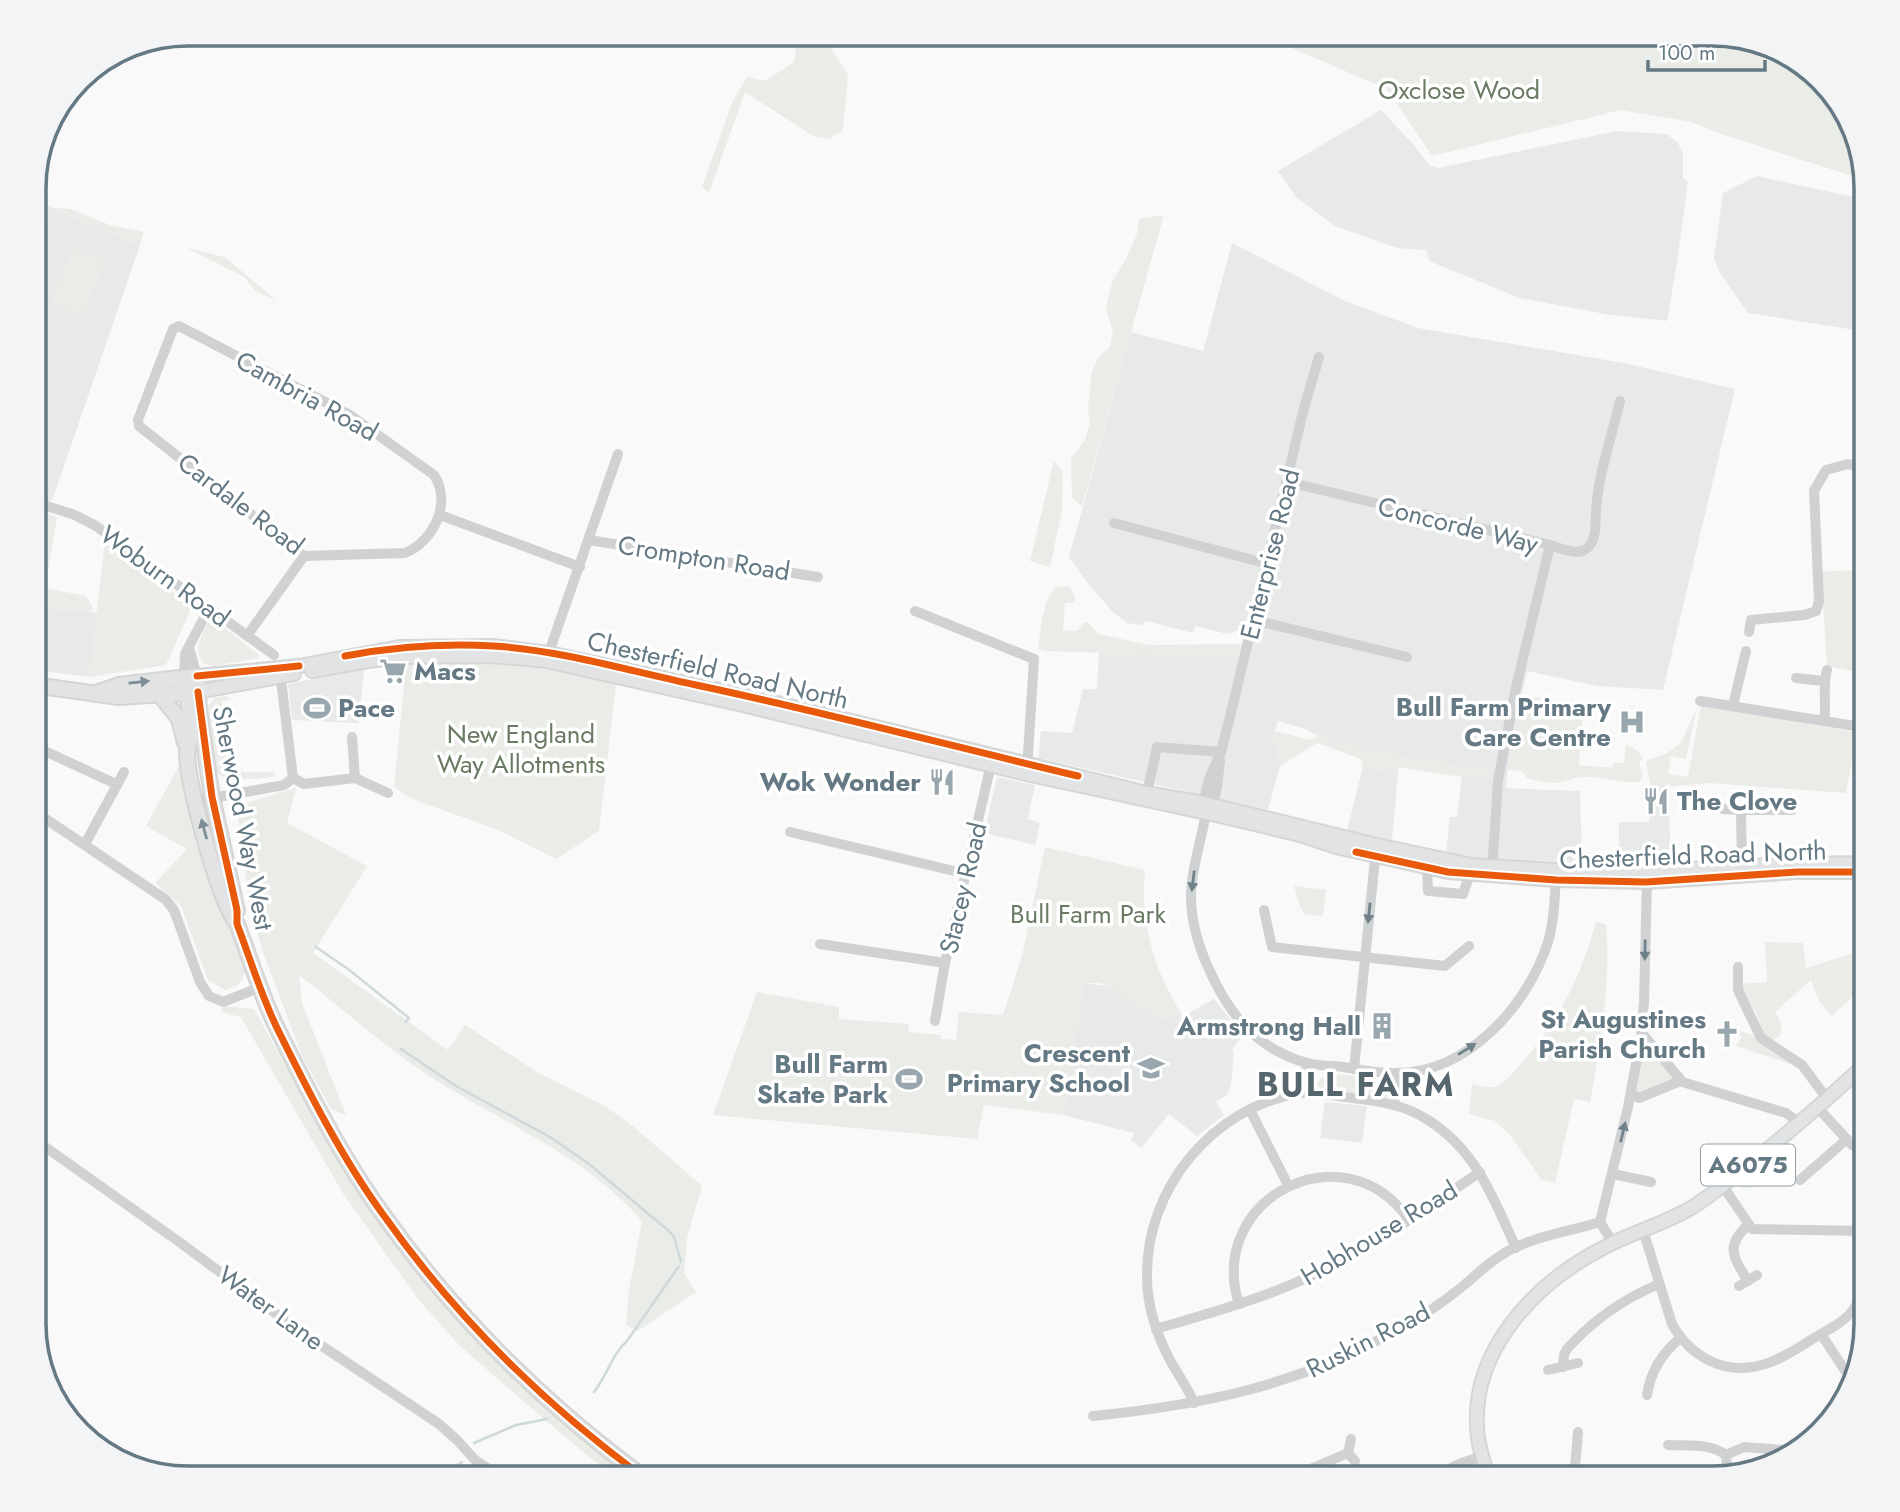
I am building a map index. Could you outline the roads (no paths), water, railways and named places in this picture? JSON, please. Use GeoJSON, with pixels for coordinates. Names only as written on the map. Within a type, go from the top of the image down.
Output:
{"type":"FeatureCollection","features":[{"type":"Feature","properties":{"kind":"highway","name":"Chesterfield Road North"},"geometry":{"type":"LineString","coordinates":[[96,693],[119,685],[190,677]]}},
{"type":"Feature","properties":{"kind":"highway","name":"Sherwood Way West"},"geometry":{"type":"LineString","coordinates":[[190,677],[212,797],[237,910],[237,924]]}},
{"type":"Feature","properties":{"kind":"highway"},"geometry":{"type":"LineString","coordinates":[[46,687],[96,693]]}},
{"type":"Feature","properties":{"kind":"highway","name":"Chesterfield Road North"},"geometry":{"type":"LineString","coordinates":[[96,693],[119,697],[193,693]]}},
{"type":"Feature","properties":{"kind":"highway","name":"Sherwood Way West"},"geometry":{"type":"LineString","coordinates":[[193,693],[187,751],[196,801],[211,857],[229,912],[237,924],[276,1026],[329,1127],[381,1212],[429,1273],[498,1351],[594,1441],[628,1466]]}},
{"type":"Feature","properties":{"kind":"highway"},"geometry":{"type":"LineString","coordinates":[[160,695],[179,719],[187,751]]}},
{"type":"Feature","properties":{"kind":"main road","name":"Chesterfield Road North"},"geometry":{"type":"LineString","coordinates":[[193,693],[399,647],[493,646],[846,725],[1027,769],[1207,807]]}},
{"type":"Feature","properties":{"kind":"main road","name":"Chesterfield Road North"},"geometry":{"type":"LineString","coordinates":[[190,677],[281,672]]}},
{"type":"Feature","properties":{"kind":"main road","name":"Chesterfield Road North"},"geometry":{"type":"LineString","coordinates":[[1027,769],[1207,807],[1300,835],[1376,851],[1437,858],[1492,871],[1648,876],[1742,872],[1854,872]]}},
{"type":"Feature","properties":{"kind":"main road","name":"Chesterfield Road North"},"geometry":{"type":"LineString","coordinates":[[1376,851],[1427,868],[1470,874],[1492,871]]}},
{"type":"Feature","properties":{"kind":"main road","name":"Chesterfield Road North"},"geometry":{"type":"LineString","coordinates":[[1742,872],[1854,863]]}},
{"type":"Feature","properties":{"kind":"main road","name":"A6075"},"geometry":{"type":"LineString","coordinates":[[1485,1466],[1478,1437],[1477,1414],[1482,1380],[1504,1333],[1524,1308],[1561,1274],[1613,1243],[1693,1207],[1723,1186],[1823,1104],[1854,1074]]}},
{"type":"Feature","properties":{"kind":"street","name":"Cambria Road"},"geometry":{"type":"LineString","coordinates":[[175,327],[179,326],[350,415],[434,475],[442,502],[440,515]]}},
{"type":"Feature","properties":{"kind":"street","name":"Cardale Road"},"geometry":{"type":"LineString","coordinates":[[175,327],[138,420],[139,426],[304,556],[405,553],[416,546],[435,525],[440,515]]}},
{"type":"Feature","properties":{"kind":"street","name":"Enterprise Road"},"geometry":{"type":"LineString","coordinates":[[1307,1063],[1257,1037],[1237,1019],[1219,993],[1198,944],[1191,896],[1195,858],[1207,807],[1210,774],[1220,752],[1304,408],[1319,357]]}},
{"type":"Feature","properties":{"kind":"street"},"geometry":{"type":"LineString","coordinates":[[1550,545],[1579,552],[1586,550],[1591,543],[1596,526],[1597,500],[1620,401]]}},
{"type":"Feature","properties":{"kind":"street"},"geometry":{"type":"LineString","coordinates":[[547,657],[618,454]]}},
{"type":"Feature","properties":{"kind":"street"},"geometry":{"type":"LineString","coordinates":[[1749,632],[1751,620],[1804,615],[1816,611],[1819,601],[1814,491],[1826,470],[1848,464],[1854,466]]}},
{"type":"Feature","properties":{"kind":"street","name":"Concorde Way"},"geometry":{"type":"LineString","coordinates":[[1288,482],[1550,545],[1516,688],[1498,781],[1492,871]]}},
{"type":"Feature","properties":{"kind":"street","name":"Woburn Road"},"geometry":{"type":"LineString","coordinates":[[46,507],[75,515],[96,526],[274,655]]}},
{"type":"Feature","properties":{"kind":"street"},"geometry":{"type":"LineString","coordinates":[[440,515],[580,567]]}},
{"type":"Feature","properties":{"kind":"street"},"geometry":{"type":"LineString","coordinates":[[1114,523],[1268,564]]}},
{"type":"Feature","properties":{"kind":"street","name":"Crompton Road"},"geometry":{"type":"LineString","coordinates":[[589,540],[818,577]]}},
{"type":"Feature","properties":{"kind":"street"},"geometry":{"type":"LineString","coordinates":[[247,636],[304,556]]}},
{"type":"Feature","properties":{"kind":"street"},"geometry":{"type":"LineString","coordinates":[[190,677],[185,654],[209,608]]}},
{"type":"Feature","properties":{"kind":"street"},"geometry":{"type":"LineString","coordinates":[[915,611],[1034,659],[1027,769]]}},
{"type":"Feature","properties":{"kind":"street"},"geometry":{"type":"LineString","coordinates":[[1254,620],[1407,657]]}},
{"type":"Feature","properties":{"kind":"street"},"geometry":{"type":"LineString","coordinates":[[1733,705],[1746,651]]}},
{"type":"Feature","properties":{"kind":"street"},"geometry":{"type":"LineString","coordinates":[[1824,721],[1827,703],[1824,681],[1827,670]]}},
{"type":"Feature","properties":{"kind":"street"},"geometry":{"type":"LineString","coordinates":[[281,672],[293,778]]}},
{"type":"Feature","properties":{"kind":"street"},"geometry":{"type":"LineString","coordinates":[[1796,678],[1824,681]]}},
{"type":"Feature","properties":{"kind":"street"},"geometry":{"type":"LineString","coordinates":[[1700,701],[1854,727]]}},
{"type":"Feature","properties":{"kind":"street"},"geometry":{"type":"LineString","coordinates":[[352,737],[355,778]]}},
{"type":"Feature","properties":{"kind":"street"},"geometry":{"type":"LineString","coordinates":[[1147,793],[1157,747],[1220,752]]}},
{"type":"Feature","properties":{"kind":"street"},"geometry":{"type":"LineString","coordinates":[[46,752],[116,785]]}},
{"type":"Feature","properties":{"kind":"street","name":"Stacey Road"},"geometry":{"type":"LineString","coordinates":[[935,1021],[945,963],[992,761]]}},
{"type":"Feature","properties":{"kind":"street"},"geometry":{"type":"LineString","coordinates":[[85,844],[124,772]]}},
{"type":"Feature","properties":{"kind":"street"},"geometry":{"type":"LineString","coordinates":[[293,778],[304,784],[355,778],[388,793]]}},
{"type":"Feature","properties":{"kind":"street"},"geometry":{"type":"LineString","coordinates":[[196,801],[284,785],[293,778]]}},
{"type":"Feature","properties":{"kind":"street"},"geometry":{"type":"LineString","coordinates":[[1723,809],[1792,810]]}},
{"type":"Feature","properties":{"kind":"street"},"geometry":{"type":"LineString","coordinates":[[1741,810],[1742,872]]}},
{"type":"Feature","properties":{"kind":"street"},"geometry":{"type":"LineString","coordinates":[[46,819],[164,899],[174,910],[200,982],[209,996],[223,1002],[261,986]]}},
{"type":"Feature","properties":{"kind":"street"},"geometry":{"type":"LineString","coordinates":[[789,832],[967,874]]}},
{"type":"Feature","properties":{"kind":"street"},"geometry":{"type":"LineString","coordinates":[[1354,1069],[1376,851]]}},
{"type":"Feature","properties":{"kind":"street"},"geometry":{"type":"LineString","coordinates":[[1427,868],[1428,891],[1463,894],[1470,874]]}},
{"type":"Feature","properties":{"kind":"street"},"geometry":{"type":"LineString","coordinates":[[1303,1093],[1307,1063],[1398,1073],[1418,1070],[1444,1062],[1467,1050],[1491,1032],[1513,1009],[1532,981],[1548,941],[1556,875]]}},
{"type":"Feature","properties":{"kind":"street"},"geometry":{"type":"LineString","coordinates":[[1648,876],[1641,1031],[1679,1081],[1786,1113],[1800,1123]]}},
{"type":"Feature","properties":{"kind":"street"},"geometry":{"type":"LineString","coordinates":[[1264,910],[1272,947],[1445,965],[1469,946]]}},
{"type":"Feature","properties":{"kind":"street"},"geometry":{"type":"LineString","coordinates":[[820,944],[945,963]]}},
{"type":"Feature","properties":{"kind":"street"},"geometry":{"type":"LineString","coordinates":[[1738,967],[1738,990],[1761,1038],[1802,1065],[1823,1104],[1847,1139],[1854,1145]]}},
{"type":"Feature","properties":{"kind":"street"},"geometry":{"type":"LineString","coordinates":[[1613,1243],[1600,1222],[1613,1174],[1639,1048],[1650,1043]]}},
{"type":"Feature","properties":{"kind":"street"},"geometry":{"type":"LineString","coordinates":[[1394,1103],[1398,1073]]}},
{"type":"Feature","properties":{"kind":"street"},"geometry":{"type":"LineString","coordinates":[[1631,1093],[1639,1098],[1679,1081]]}},
{"type":"Feature","properties":{"kind":"street"},"geometry":{"type":"LineString","coordinates":[[1194,1403],[1156,1328],[1147,1277],[1149,1249],[1162,1200],[1184,1164],[1200,1144],[1229,1121],[1250,1110],[1275,1099],[1303,1093],[1394,1103],[1428,1119],[1473,1161],[1516,1248]]}},
{"type":"Feature","properties":{"kind":"street"},"geometry":{"type":"LineString","coordinates":[[1250,1110],[1288,1185]]}},
{"type":"Feature","properties":{"kind":"street"},"geometry":{"type":"LineString","coordinates":[[1800,1180],[1847,1139]]}},
{"type":"Feature","properties":{"kind":"street","name":"Water Lane"},"geometry":{"type":"LineString","coordinates":[[46,1148],[298,1330],[439,1424],[484,1466]]}},
{"type":"Feature","properties":{"kind":"street","name":"Hobhouse Road"},"geometry":{"type":"LineString","coordinates":[[1156,1328],[1239,1304],[1326,1269],[1409,1220],[1480,1172]]}},
{"type":"Feature","properties":{"kind":"street"},"geometry":{"type":"LineString","coordinates":[[1613,1174],[1651,1182]]}},
{"type":"Feature","properties":{"kind":"street"},"geometry":{"type":"LineString","coordinates":[[1239,1304],[1233,1277],[1237,1247],[1251,1217],[1264,1202],[1288,1185],[1315,1177],[1353,1179],[1373,1187],[1390,1199],[1409,1220]]}},
{"type":"Feature","properties":{"kind":"street"},"geometry":{"type":"LineString","coordinates":[[1723,1186],[1752,1229],[1854,1231]]}},
{"type":"Feature","properties":{"kind":"street","name":"Ruskin Road"},"geometry":{"type":"LineString","coordinates":[[1093,1416],[1194,1403],[1262,1387],[1332,1362],[1364,1348],[1426,1313],[1500,1255],[1533,1241],[1600,1222]]}},
{"type":"Feature","properties":{"kind":"street"},"geometry":{"type":"LineString","coordinates":[[1748,1225],[1736,1237],[1733,1251],[1734,1259],[1748,1281]]}},
{"type":"Feature","properties":{"kind":"street"},"geometry":{"type":"LineString","coordinates":[[1643,1230],[1672,1324],[1680,1338],[1707,1360],[1728,1368],[1763,1365],[1821,1334],[1854,1309]]}},
{"type":"Feature","properties":{"kind":"street"},"geometry":{"type":"LineString","coordinates":[[1563,1367],[1567,1349],[1596,1320],[1631,1297],[1659,1284]]}},
{"type":"Feature","properties":{"kind":"street"},"geometry":{"type":"LineString","coordinates":[[1821,1334],[1846,1372]]}},
{"type":"Feature","properties":{"kind":"street"},"geometry":{"type":"LineString","coordinates":[[1647,1395],[1657,1364],[1666,1350],[1680,1338]]}},
{"type":"Feature","properties":{"kind":"street"},"geometry":{"type":"LineString","coordinates":[[1548,1370],[1578,1363]]}},
{"type":"Feature","properties":{"kind":"street"},"geometry":{"type":"LineString","coordinates":[[1575,1466],[1578,1432]]}},
{"type":"Feature","properties":{"kind":"street"},"geometry":{"type":"LineString","coordinates":[[1322,1466],[1352,1457],[1350,1439]]}},
{"type":"Feature","properties":{"kind":"street"},"geometry":{"type":"LineString","coordinates":[[1668,1445],[1706,1447],[1717,1449],[1726,1455]]}},
{"type":"Feature","properties":{"kind":"street"},"geometry":{"type":"LineString","coordinates":[[1726,1455],[1744,1447],[1778,1450]]}},
{"type":"Feature","properties":{"kind":"street"},"geometry":{"type":"LineString","coordinates":[[1726,1455],[1727,1465]]}},
{"type":"Feature","properties":{"kind":"street"},"geometry":{"type":"LineString","coordinates":[[1455,1466],[1482,1456]]}},
{"type":"Feature","properties":{"kind":"waterway"},"geometry":{"type":"LineString","coordinates":[[316,947],[409,1018],[406,1022]]}},
{"type":"Feature","properties":{"kind":"waterway"},"geometry":{"type":"LineString","coordinates":[[401,1049],[456,1086],[550,1137],[589,1164],[670,1232],[681,1262]]}},
{"type":"Feature","properties":{"kind":"waterway"},"geometry":{"type":"LineString","coordinates":[[594,1392],[617,1352],[679,1266]]}},
{"type":"Feature","properties":{"kind":"waterway"},"geometry":{"type":"LineString","coordinates":[[474,1443],[516,1425],[547,1419]]}},
{"type":"Feature","properties":{"kind":"waterway"},"geometry":{"type":"LineString","coordinates":[[456,1466],[462,1462]]}},
{"type":"Feature","properties":{"kind":"place","name":"Macs"},"geometry":{"type":"Point","coordinates":[393,671]}},
{"type":"Feature","properties":{"kind":"place","name":"Pace"},"geometry":{"type":"Point","coordinates":[317,708]}},
{"type":"Feature","properties":{"kind":"place","name":"Bull Farm Primary Care Centre"},"geometry":{"type":"Point","coordinates":[1632,722]}},
{"type":"Feature","properties":{"kind":"place","name":"Wok Wonder"},"geometry":{"type":"Point","coordinates":[942,782]}},
{"type":"Feature","properties":{"kind":"place","name":"The Clove"},"geometry":{"type":"Point","coordinates":[1656,801]}},
{"type":"Feature","properties":{"kind":"place","name":"Armstrong Hall"},"geometry":{"type":"Point","coordinates":[1382,1026]}},
{"type":"Feature","properties":{"kind":"place","name":"St Augustines Parish Church"},"geometry":{"type":"Point","coordinates":[1727,1034]}},
{"type":"Feature","properties":{"kind":"place","name":"Crescent Primary School"},"geometry":{"type":"Point","coordinates":[1151,1068]}},
{"type":"Feature","properties":{"kind":"place","name":"Bull Farm Skate Park"},"geometry":{"type":"Point","coordinates":[909,1079]}},
{"type":"Feature","properties":{"kind":"district","name":"BULL FARM"},"geometry":{"type":"Point","coordinates":[1356,1084]}},
{"type":"Feature","properties":{"kind":"park label","name":"Oxclose Wood"},"geometry":{"type":"Point","coordinates":[1459,90]}},
{"type":"Feature","properties":{"kind":"park label","name":"New England Way Allotments"},"geometry":{"type":"Point","coordinates":[521,749]}},
{"type":"Feature","properties":{"kind":"park label","name":"Bull Farm Park"},"geometry":{"type":"Point","coordinates":[1088,914]}}]}
